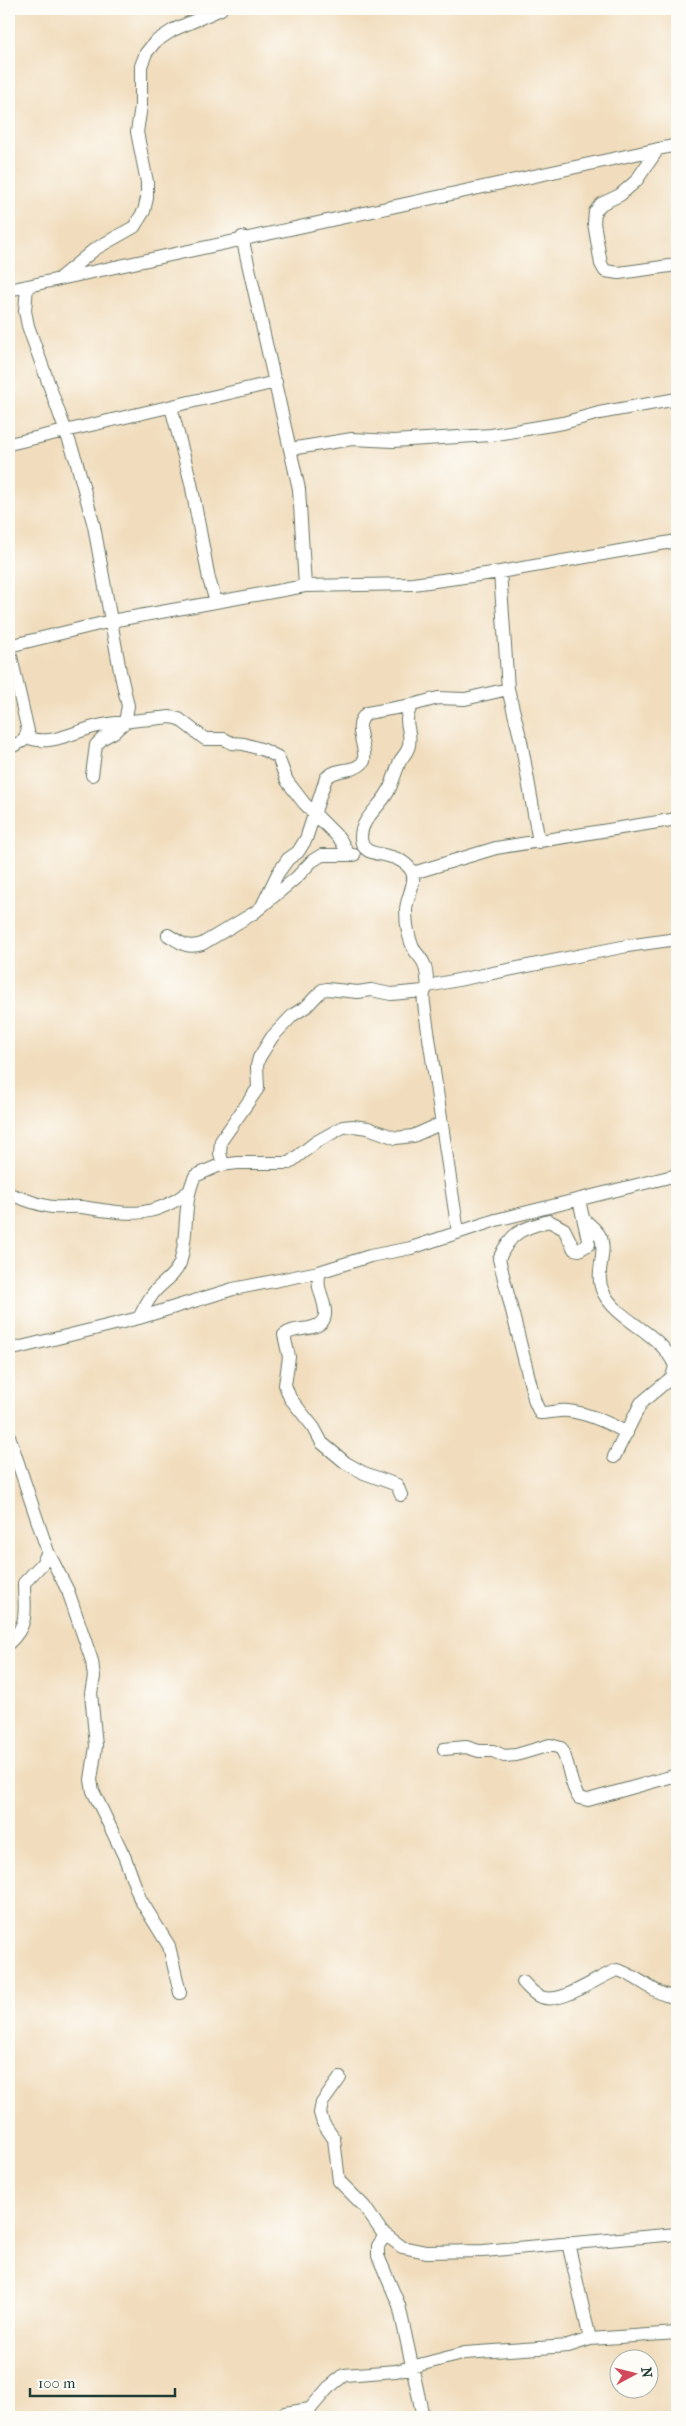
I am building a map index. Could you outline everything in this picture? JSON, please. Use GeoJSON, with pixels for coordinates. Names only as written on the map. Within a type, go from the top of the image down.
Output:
{"type":"FeatureCollection","features":[{"type":"Feature","properties":{"kind":"street"},"geometry":{"type":"LineString","coordinates":[[59,278],[95,250],[134,227],[144,211],[147,198],[147,182],[138,132],[141,106],[141,66],[146,53],[156,42],[173,30],[221,9]]}},
{"type":"Feature","properties":{"kind":"street"},"geometry":{"type":"LineString","coordinates":[[9,290],[59,278],[120,267],[242,237],[466,192],[677,145]]}},
{"type":"Feature","properties":{"kind":"street"},"geometry":{"type":"LineString","coordinates":[[658,149],[636,181],[620,196],[601,204],[595,212],[594,223],[602,269],[605,271],[619,273],[677,265]]}},
{"type":"Feature","properties":{"kind":"street"},"geometry":{"type":"LineString","coordinates":[[242,237],[299,489],[305,586]]}},
{"type":"Feature","properties":{"kind":"street"},"geometry":{"type":"LineString","coordinates":[[27,286],[24,311],[76,460],[94,526],[128,706],[125,722],[96,745],[92,775]]}},
{"type":"Feature","properties":{"kind":"street"},"geometry":{"type":"LineString","coordinates":[[9,444],[276,382]]}},
{"type":"Feature","properties":{"kind":"street"},"geometry":{"type":"LineString","coordinates":[[290,449],[352,439],[392,441],[491,435],[563,423],[599,413],[677,399]]}},
{"type":"Feature","properties":{"kind":"street"},"geometry":{"type":"LineString","coordinates":[[171,407],[191,483],[209,579],[216,602]]}},
{"type":"Feature","properties":{"kind":"street"},"geometry":{"type":"LineString","coordinates":[[27,737],[26,717],[9,647],[111,621],[305,586],[413,584],[500,572],[677,541]]}},
{"type":"Feature","properties":{"kind":"street"},"geometry":{"type":"LineString","coordinates":[[500,572],[508,689],[521,741],[539,842]]}},
{"type":"Feature","properties":{"kind":"street"},"geometry":{"type":"LineString","coordinates":[[262,906],[278,873],[288,859],[298,852],[316,814],[326,778],[333,772],[357,767],[364,762],[360,725],[362,718],[367,713],[438,698],[465,700],[508,689]]}},
{"type":"Feature","properties":{"kind":"street"},"geometry":{"type":"LineString","coordinates":[[372,854],[364,849],[361,839],[363,826],[381,805],[401,759],[409,747],[410,737],[406,720],[412,705]]}},
{"type":"Feature","properties":{"kind":"street"},"geometry":{"type":"LineString","coordinates":[[9,748],[27,737],[42,740],[71,735],[93,727],[125,722],[170,717],[179,719],[205,739],[220,738],[232,743],[244,744],[264,750],[278,757],[287,781],[340,839],[349,855]]}},
{"type":"Feature","properties":{"kind":"street"},"geometry":{"type":"LineString","coordinates":[[413,873],[496,848],[677,819]]}},
{"type":"Feature","properties":{"kind":"street"},"geometry":{"type":"LineString","coordinates":[[168,934],[184,946],[193,947],[202,944],[234,926],[262,906],[297,877],[312,860],[322,855],[385,854],[400,859],[413,873],[413,883],[406,910],[408,931],[410,941],[425,967],[440,1124],[458,1232]]}},
{"type":"Feature","properties":{"kind":"street"},"geometry":{"type":"LineString","coordinates":[[223,1165],[220,1148],[221,1141],[258,1088],[257,1066],[262,1052],[293,1015],[307,1006],[322,990],[327,988],[358,992],[371,990],[391,994],[426,989],[627,946],[677,939]]}},
{"type":"Feature","properties":{"kind":"street"},"geometry":{"type":"LineString","coordinates":[[139,1318],[152,1296],[175,1273],[179,1266],[185,1240],[188,1192],[195,1176],[223,1165],[289,1163],[316,1142],[343,1127],[368,1128],[396,1138],[413,1136],[440,1124]]}},
{"type":"Feature","properties":{"kind":"street"},"geometry":{"type":"LineString","coordinates":[[9,1350],[139,1318],[233,1290],[319,1272],[370,1256],[411,1248],[458,1232],[677,1175]]}},
{"type":"Feature","properties":{"kind":"street"},"geometry":{"type":"LineString","coordinates":[[9,1194],[54,1208],[78,1207],[114,1213],[147,1213],[171,1206],[188,1192]]}},
{"type":"Feature","properties":{"kind":"street"},"geometry":{"type":"LineString","coordinates":[[579,1200],[589,1244],[586,1247],[574,1249],[564,1230],[549,1221],[520,1229],[504,1246],[499,1259],[535,1402],[540,1413],[566,1411],[577,1413],[606,1422],[627,1432]]}},
{"type":"Feature","properties":{"kind":"street"},"geometry":{"type":"LineString","coordinates":[[582,1217],[596,1232],[602,1242],[599,1271],[602,1290],[612,1305],[652,1336],[672,1358],[675,1366],[672,1376],[641,1403],[614,1457]]}},
{"type":"Feature","properties":{"kind":"street"},"geometry":{"type":"LineString","coordinates":[[319,1272],[319,1287],[325,1305],[326,1317],[322,1323],[314,1327],[294,1330],[284,1336],[289,1357],[285,1385],[290,1398],[314,1428],[322,1443],[346,1463],[364,1473],[396,1485],[401,1495]]}},
{"type":"Feature","properties":{"kind":"street"},"geometry":{"type":"LineString","coordinates":[[9,1436],[48,1552],[68,1591],[92,1661],[94,1677],[91,1693],[96,1746],[92,1780],[93,1791],[125,1858],[140,1898],[169,1946],[180,1994]]}},
{"type":"Feature","properties":{"kind":"street"},"geometry":{"type":"LineString","coordinates":[[9,1643],[22,1629],[25,1617],[24,1583],[42,1564],[48,1552]]}},
{"type":"Feature","properties":{"kind":"street"},"geometry":{"type":"LineString","coordinates":[[444,1748],[457,1746],[479,1751],[493,1751],[504,1756],[516,1756],[550,1746],[561,1748],[566,1757],[575,1791],[580,1798],[588,1800],[677,1775]]}},
{"type":"Feature","properties":{"kind":"street"},"geometry":{"type":"LineString","coordinates":[[523,1982],[540,1997],[550,1999],[576,1990],[617,1970],[639,1978],[669,1997],[677,1997]]}},
{"type":"Feature","properties":{"kind":"street"},"geometry":{"type":"LineString","coordinates":[[340,2078],[322,2103],[320,2113],[323,2123],[334,2138],[339,2182],[364,2206],[373,2221],[385,2235],[402,2247],[426,2252],[483,2251],[568,2242],[677,2234]]}},
{"type":"Feature","properties":{"kind":"street"},"geometry":{"type":"LineString","coordinates":[[385,2235],[378,2246],[378,2256],[399,2305],[410,2366],[423,2417]]}},
{"type":"Feature","properties":{"kind":"street"},"geometry":{"type":"LineString","coordinates":[[568,2242],[590,2339]]}},
{"type":"Feature","properties":{"kind":"street"},"geometry":{"type":"LineString","coordinates":[[278,2417],[285,2413],[310,2409],[328,2388],[344,2375],[396,2371],[465,2353],[568,2346],[590,2339],[677,2334]]}}]}
